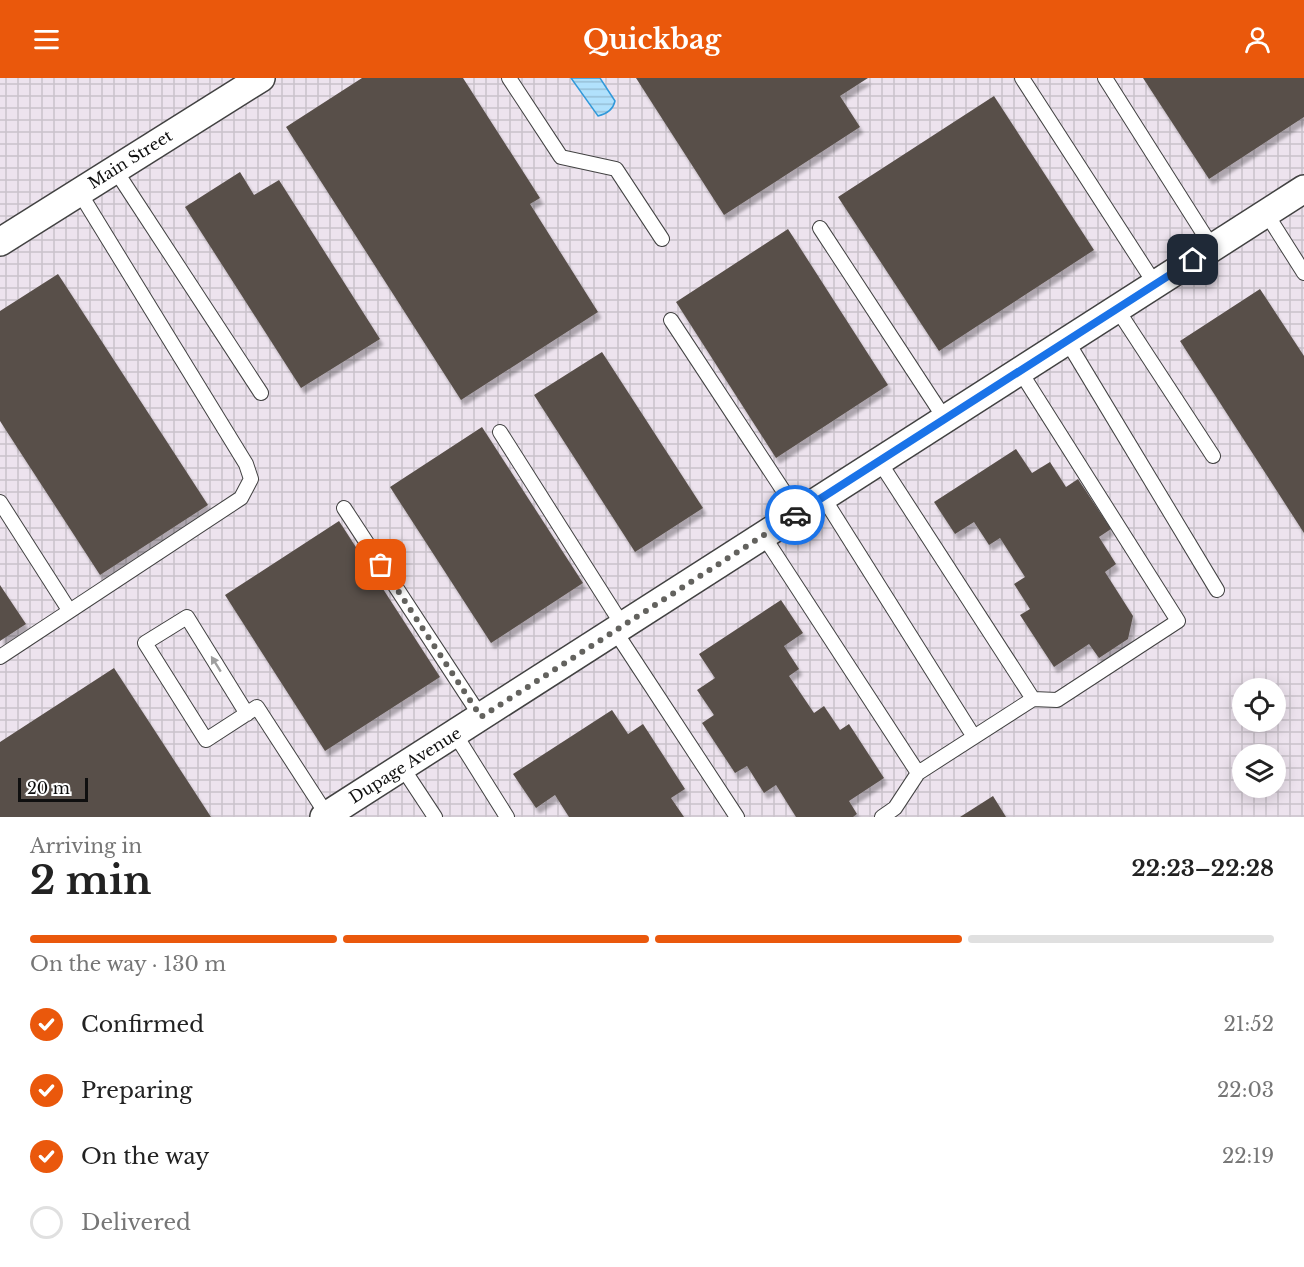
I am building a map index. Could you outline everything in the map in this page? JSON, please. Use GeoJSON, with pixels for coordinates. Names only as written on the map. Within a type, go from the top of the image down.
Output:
{"type":"FeatureCollection","features":[{"type":"Feature","properties":{"kind":"street","name":"Main Street"},"geometry":{"type":"LineString","coordinates":[[0,242],[78,190],[256,79]]}},
{"type":"Feature","properties":{"kind":"street","name":"Dupage Avenue"},"geometry":{"type":"LineString","coordinates":[[338,813],[402,767],[1304,189]]}},
{"type":"Feature","properties":{"kind":"lane"},"geometry":{"type":"LineString","coordinates":[[509,78],[561,157],[616,169],[662,239]]}},
{"type":"Feature","properties":{"kind":"lane"},"geometry":{"type":"LineString","coordinates":[[1022,78],[1155,284]]}},
{"type":"Feature","properties":{"kind":"lane"},"geometry":{"type":"LineString","coordinates":[[1104,78],[1212,247]]}},
{"type":"Feature","properties":{"kind":"lane"},"geometry":{"type":"LineString","coordinates":[[114,168],[261,393]]}},
{"type":"Feature","properties":{"kind":"lane"},"geometry":{"type":"LineString","coordinates":[[0,657],[241,498],[250,479],[246,464],[78,190]]}},
{"type":"Feature","properties":{"kind":"lane"},"geometry":{"type":"LineString","coordinates":[[1266,213],[1304,273]]}},
{"type":"Feature","properties":{"kind":"lane"},"geometry":{"type":"LineString","coordinates":[[820,228],[945,419]]}},
{"type":"Feature","properties":{"kind":"lane"},"geometry":{"type":"LineString","coordinates":[[1117,309],[1213,456]]}},
{"type":"Feature","properties":{"kind":"lane"},"geometry":{"type":"LineString","coordinates":[[671,320],[798,513]]}},
{"type":"Feature","properties":{"kind":"lane"},"geometry":{"type":"LineString","coordinates":[[1067,340],[1217,590]]}},
{"type":"Feature","properties":{"kind":"lane"},"geometry":{"type":"LineString","coordinates":[[882,817],[895,808],[918,773],[1033,699],[1057,700],[1178,621],[1020,371]]}},
{"type":"Feature","properties":{"kind":"lane"},"geometry":{"type":"LineString","coordinates":[[500,432],[737,817]]}},
{"type":"Feature","properties":{"kind":"lane"},"geometry":{"type":"LineString","coordinates":[[879,461],[1033,699]]}},
{"type":"Feature","properties":{"kind":"lane"},"geometry":{"type":"LineString","coordinates":[[823,497],[974,737]]}},
{"type":"Feature","properties":{"kind":"lane"},"geometry":{"type":"LineString","coordinates":[[0,502],[69,610]]}},
{"type":"Feature","properties":{"kind":"lane"},"geometry":{"type":"LineString","coordinates":[[344,508],[481,717]]}},
{"type":"Feature","properties":{"kind":"lane"},"geometry":{"type":"LineString","coordinates":[[763,535],[918,773]]}},
{"type":"Feature","properties":{"kind":"lane"},"geometry":{"type":"LineString","coordinates":[[247,714],[187,617],[145,643],[206,740],[247,714],[257,707],[338,813]]}},
{"type":"Feature","properties":{"kind":"lane"},"geometry":{"type":"LineString","coordinates":[[455,734],[507,817]]}},
{"type":"Feature","properties":{"kind":"lane"},"geometry":{"type":"LineString","coordinates":[[402,767],[435,817]]}},
{"type":"Feature","properties":{"kind":"shaded area"},"geometry":{"type":"Polygon","coordinates":[[[0,78],[250,78],[0,233],[0,78]]]}},
{"type":"Feature","properties":{"kind":"shaded area"},"geometry":{"type":"Polygon","coordinates":[[[274,78],[1304,78],[1304,817],[0,817],[0,256],[274,78]]]}},
{"type":"Feature","properties":{"kind":"water"},"geometry":{"type":"Polygon","coordinates":[[[571,78],[600,78],[615,101],[611,109],[598,116],[571,78]]]}},
{"type":"Feature","properties":{"kind":"building"},"geometry":{"type":"Polygon","coordinates":[[[362,78],[463,78],[540,198],[530,204],[598,312],[461,400],[286,127],[362,78]]]}},
{"type":"Feature","properties":{"kind":"building"},"geometry":{"type":"Polygon","coordinates":[[[636,78],[868,78],[840,96],[860,127],[724,215],[636,78]]]}},
{"type":"Feature","properties":{"kind":"building"},"geometry":{"type":"Polygon","coordinates":[[[1143,78],[1304,78],[1304,117],[1209,179],[1143,78]]]}},
{"type":"Feature","properties":{"kind":"building"},"geometry":{"type":"Polygon","coordinates":[[[994,96],[1094,250],[939,351],[838,197],[994,96]]]}},
{"type":"Feature","properties":{"kind":"building"},"geometry":{"type":"Polygon","coordinates":[[[240,172],[254,195],[279,180],[380,339],[301,388],[185,207],[240,172]]]}},
{"type":"Feature","properties":{"kind":"building"},"geometry":{"type":"Polygon","coordinates":[[[788,229],[888,385],[776,458],[676,302],[788,229]]]}},
{"type":"Feature","properties":{"kind":"building"},"geometry":{"type":"Polygon","coordinates":[[[58,274],[208,505],[100,575],[0,421],[0,311],[58,274]]]}},
{"type":"Feature","properties":{"kind":"building"},"geometry":{"type":"Polygon","coordinates":[[[1260,289],[1304,356],[1304,533],[1180,341],[1260,289]]]}},
{"type":"Feature","properties":{"kind":"building"},"geometry":{"type":"Polygon","coordinates":[[[602,352],[703,508],[635,552],[534,395],[602,352]]]}},
{"type":"Feature","properties":{"kind":"building"},"geometry":{"type":"Polygon","coordinates":[[[482,427],[583,583],[491,643],[390,487],[482,427]]]}},
{"type":"Feature","properties":{"kind":"building"},"geometry":{"type":"Polygon","coordinates":[[[1016,449],[1032,473],[1050,462],[1066,487],[1078,479],[1111,529],[1099,537],[1116,564],[1105,572],[1133,616],[1128,639],[1099,658],[1089,644],[1054,667],[1020,615],[1030,609],[1014,584],[1025,577],[1000,538],[989,545],[974,522],[955,534],[934,502],[1016,449]]]}},
{"type":"Feature","properties":{"kind":"building"},"geometry":{"type":"Polygon","coordinates":[[[339,521],[440,677],[325,751],[225,595],[339,521]]]}},
{"type":"Feature","properties":{"kind":"building"},"geometry":{"type":"Polygon","coordinates":[[[0,585],[26,624],[0,641],[0,585]]]}},
{"type":"Feature","properties":{"kind":"building"},"geometry":{"type":"Polygon","coordinates":[[[781,600],[803,633],[784,646],[799,669],[789,676],[814,713],[824,706],[840,730],[849,724],[884,778],[849,801],[857,814],[853,817],[796,817],[776,785],[764,793],[747,766],[735,773],[702,723],[714,715],[697,690],[715,678],[699,654],[781,600]]]}},
{"type":"Feature","properties":{"kind":"building"},"geometry":{"type":"Polygon","coordinates":[[[114,668],[211,817],[0,817],[0,742],[114,668]]]}},
{"type":"Feature","properties":{"kind":"building"},"geometry":{"type":"Polygon","coordinates":[[[612,710],[628,734],[643,724],[685,789],[671,798],[684,817],[569,817],[555,795],[536,808],[513,774],[612,710]]]}},
{"type":"Feature","properties":{"kind":"building"},"geometry":{"type":"Polygon","coordinates":[[[993,796],[1006,817],[960,817],[993,796]]]}},
{"type":"Feature","properties":{"kind":"way so far"},"geometry":{"type":"LineString","coordinates":[[381,565],[481,717],[795,515]]}},
{"type":"Feature","properties":{"kind":"route"},"geometry":{"type":"LineString","coordinates":[[795,515],[1193,260]]}}]}
